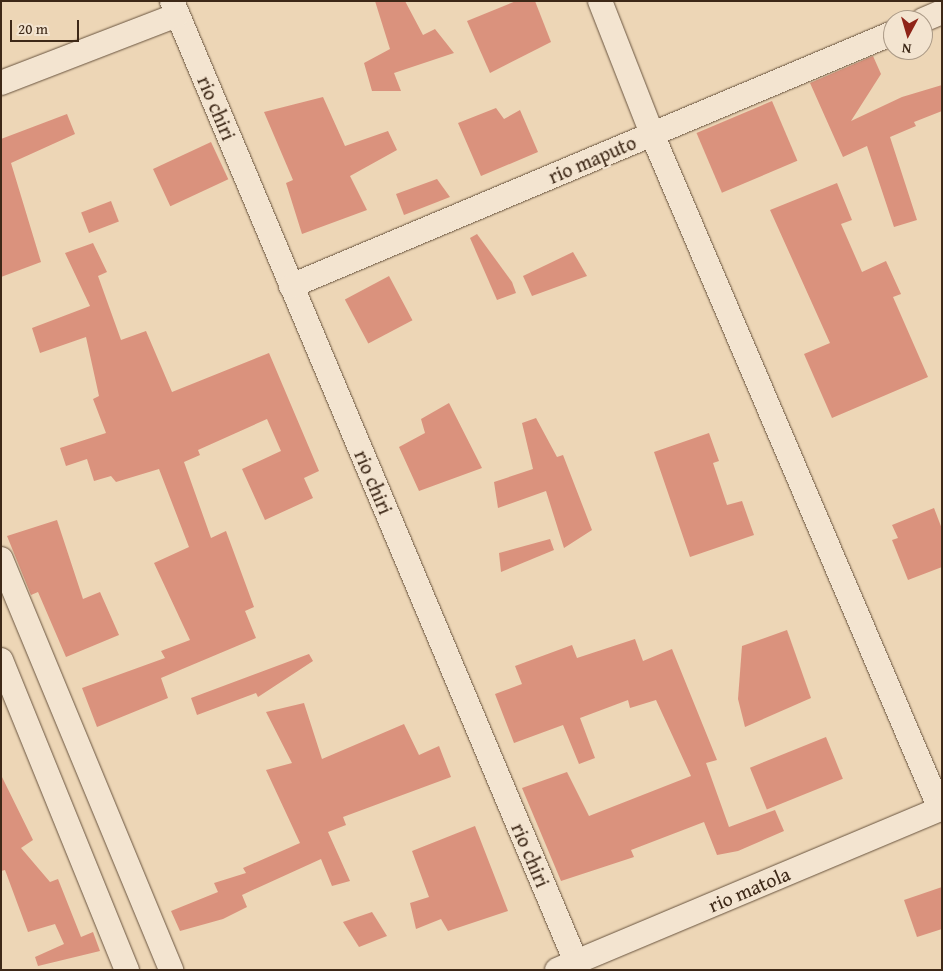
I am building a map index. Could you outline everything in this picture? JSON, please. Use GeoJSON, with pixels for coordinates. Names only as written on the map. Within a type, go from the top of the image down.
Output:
{"type":"FeatureCollection","features":[{"type":"Feature","properties":{"kind":"street"},"geometry":{"type":"LineString","coordinates":[[600,1],[652,134],[941,809]]}},
{"type":"Feature","properties":{"kind":"street"},"geometry":{"type":"LineString","coordinates":[[1,83],[174,8]]}},
{"type":"Feature","properties":{"kind":"street","name":"rio chiri"},"geometry":{"type":"LineString","coordinates":[[174,8],[291,286],[566,966]]}},
{"type":"Feature","properties":{"kind":"street","name":"rio maputo"},"geometry":{"type":"LineString","coordinates":[[291,286],[883,37]]}},
{"type":"Feature","properties":{"kind":"street"},"geometry":{"type":"LineString","coordinates":[[1,559],[171,970]]}},
{"type":"Feature","properties":{"kind":"street"},"geometry":{"type":"LineString","coordinates":[[1,660],[127,970]]}},
{"type":"Feature","properties":{"kind":"street","name":"rio matola"},"geometry":{"type":"LineString","coordinates":[[566,966],[941,809]]}},
{"type":"Feature","properties":{"kind":"building"},"geometry":{"type":"Polygon","coordinates":[[[375,1],[405,1],[423,35],[435,29],[454,53],[394,73],[401,91],[372,91],[364,63],[390,49],[375,1]]]}},
{"type":"Feature","properties":{"kind":"building"},"geometry":{"type":"Polygon","coordinates":[[[516,1],[535,1],[551,42],[490,73],[467,21],[516,1]]]}},
{"type":"Feature","properties":{"kind":"building"},"geometry":{"type":"Polygon","coordinates":[[[873,56],[881,74],[851,121],[902,97],[942,85],[942,111],[914,122],[916,126],[890,137],[917,220],[894,227],[867,146],[843,157],[810,83],[873,56]]]}},
{"type":"Feature","properties":{"kind":"building"},"geometry":{"type":"Polygon","coordinates":[[[323,97],[345,146],[388,131],[397,150],[350,176],[367,210],[302,234],[286,183],[293,180],[264,112],[323,97]]]}},
{"type":"Feature","properties":{"kind":"building"},"geometry":{"type":"Polygon","coordinates":[[[772,101],[797,161],[722,193],[697,133],[772,101]]]}},
{"type":"Feature","properties":{"kind":"building"},"geometry":{"type":"Polygon","coordinates":[[[496,108],[504,119],[520,110],[538,152],[481,176],[458,123],[496,108]]]}},
{"type":"Feature","properties":{"kind":"building"},"geometry":{"type":"Polygon","coordinates":[[[67,114],[75,134],[11,163],[41,262],[1,277],[1,139],[67,114]]]}},
{"type":"Feature","properties":{"kind":"building"},"geometry":{"type":"Polygon","coordinates":[[[211,142],[228,179],[170,206],[153,169],[211,142]]]}},
{"type":"Feature","properties":{"kind":"building"},"geometry":{"type":"Polygon","coordinates":[[[437,179],[450,197],[404,215],[396,194],[437,179]]]}},
{"type":"Feature","properties":{"kind":"building"},"geometry":{"type":"Polygon","coordinates":[[[837,183],[852,220],[841,224],[862,272],[886,261],[901,294],[893,297],[928,377],[832,418],[804,354],[830,343],[770,210],[837,183]]]}},
{"type":"Feature","properties":{"kind":"building"},"geometry":{"type":"Polygon","coordinates":[[[111,201],[119,222],[89,233],[81,212],[111,201]]]}},
{"type":"Feature","properties":{"kind":"building"},"geometry":{"type":"Polygon","coordinates":[[[477,234],[512,282],[516,293],[497,300],[470,238],[477,234]]]}},
{"type":"Feature","properties":{"kind":"building"},"geometry":{"type":"Polygon","coordinates":[[[93,243],[107,272],[98,276],[121,340],[146,331],[172,392],[269,353],[319,471],[304,478],[313,498],[265,520],[242,469],[281,451],[267,419],[198,450],[200,455],[184,462],[211,538],[226,531],[254,607],[245,611],[256,638],[161,678],[168,698],[97,727],[82,688],[165,658],[161,651],[190,640],[154,563],[189,547],[159,469],[116,482],[111,476],[94,481],[87,459],[66,466],[60,448],[106,433],[93,399],[99,396],[86,337],[40,353],[32,328],[90,306],[65,253],[93,243]]]}},
{"type":"Feature","properties":{"kind":"building"},"geometry":{"type":"Polygon","coordinates":[[[573,252],[587,276],[532,296],[523,276],[573,252]]]}},
{"type":"Feature","properties":{"kind":"building"},"geometry":{"type":"Polygon","coordinates":[[[389,276],[412,320],[368,344],[345,299],[389,276]]]}},
{"type":"Feature","properties":{"kind":"building"},"geometry":{"type":"Polygon","coordinates":[[[449,403],[482,468],[419,491],[399,447],[425,433],[421,419],[449,403]]]}},
{"type":"Feature","properties":{"kind":"building"},"geometry":{"type":"Polygon","coordinates":[[[536,418],[557,457],[563,455],[592,530],[564,548],[546,491],[498,508],[494,482],[533,469],[522,423],[536,418]]]}},
{"type":"Feature","properties":{"kind":"building"},"geometry":{"type":"Polygon","coordinates":[[[709,433],[719,461],[713,463],[727,505],[742,501],[754,535],[690,557],[654,452],[709,433]]]}},
{"type":"Feature","properties":{"kind":"building"},"geometry":{"type":"Polygon","coordinates":[[[934,508],[942,529],[942,567],[908,580],[892,540],[898,538],[892,525],[934,508]]]}},
{"type":"Feature","properties":{"kind":"building"},"geometry":{"type":"Polygon","coordinates":[[[57,520],[83,599],[100,592],[119,635],[66,657],[38,592],[31,595],[7,536],[57,520]]]}},
{"type":"Feature","properties":{"kind":"building"},"geometry":{"type":"Polygon","coordinates":[[[550,539],[554,550],[501,572],[499,553],[550,539]]]}},
{"type":"Feature","properties":{"kind":"building"},"geometry":{"type":"Polygon","coordinates":[[[787,630],[811,698],[745,727],[738,699],[742,646],[787,630]]]}},
{"type":"Feature","properties":{"kind":"building"},"geometry":{"type":"Polygon","coordinates":[[[635,639],[643,661],[672,649],[717,760],[706,763],[729,827],[775,810],[784,831],[738,851],[717,855],[704,822],[631,850],[634,857],[561,881],[522,788],[567,772],[589,816],[691,776],[656,700],[630,708],[628,700],[580,718],[595,758],[579,764],[563,725],[514,743],[495,694],[522,684],[515,666],[572,645],[577,658],[635,639]]]}},
{"type":"Feature","properties":{"kind":"building"},"geometry":{"type":"Polygon","coordinates":[[[309,654],[313,661],[258,697],[256,693],[197,715],[191,698],[309,654]]]}},
{"type":"Feature","properties":{"kind":"building"},"geometry":{"type":"Polygon","coordinates":[[[304,703],[322,759],[404,724],[419,755],[439,746],[451,777],[343,817],[346,825],[328,832],[350,881],[332,886],[321,859],[242,895],[247,907],[223,919],[180,931],[171,911],[218,892],[214,883],[246,873],[243,868],[300,843],[266,770],[292,763],[266,712],[304,703]]]}},
{"type":"Feature","properties":{"kind":"building"},"geometry":{"type":"Polygon","coordinates":[[[826,737],[843,779],[767,809],[750,768],[826,737]]]}},
{"type":"Feature","properties":{"kind":"building"},"geometry":{"type":"Polygon","coordinates":[[[1,775],[33,840],[21,848],[50,882],[58,879],[81,937],[93,932],[100,951],[38,966],[35,957],[64,944],[55,924],[28,932],[5,870],[1,871],[1,775]]]}},
{"type":"Feature","properties":{"kind":"building"},"geometry":{"type":"Polygon","coordinates":[[[475,826],[508,911],[448,931],[441,919],[416,929],[410,903],[429,897],[412,851],[475,826]]]}},
{"type":"Feature","properties":{"kind":"building"},"geometry":{"type":"Polygon","coordinates":[[[942,887],[942,929],[917,937],[904,900],[942,887]]]}},
{"type":"Feature","properties":{"kind":"building"},"geometry":{"type":"Polygon","coordinates":[[[372,912],[387,936],[359,947],[343,922],[372,912]]]}}]}
